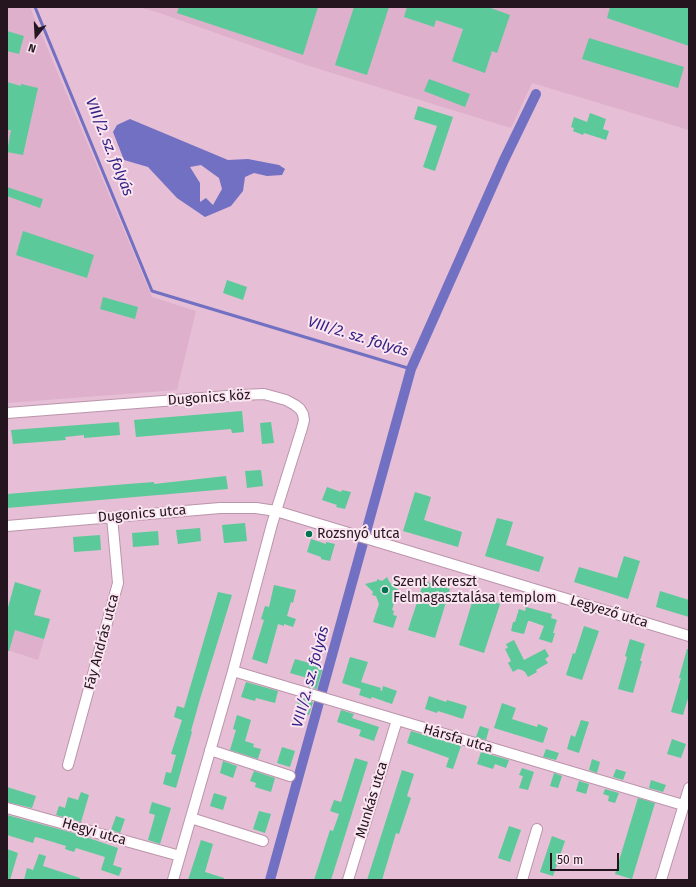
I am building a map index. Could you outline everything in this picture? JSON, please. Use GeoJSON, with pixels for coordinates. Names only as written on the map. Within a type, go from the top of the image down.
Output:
{"type":"FeatureCollection","features":[{"type":"Feature","properties":{"kind":"street","name":"Dugonics köz"},"geometry":{"type":"LineString","coordinates":[[7,413],[241,394],[264,394],[286,400],[300,409],[304,420],[276,511]]}},
{"type":"Feature","properties":{"kind":"street","name":"Dugonics utca"},"geometry":{"type":"LineString","coordinates":[[7,526],[220,508],[256,508],[276,511]]}},
{"type":"Feature","properties":{"kind":"street","name":"Legyező utca"},"geometry":{"type":"LineString","coordinates":[[276,511],[689,636]]}},
{"type":"Feature","properties":{"kind":"street"},"geometry":{"type":"LineString","coordinates":[[173,880],[276,511]]}},
{"type":"Feature","properties":{"kind":"street","name":"Fáy András utca"},"geometry":{"type":"LineString","coordinates":[[68,765],[118,583],[112,516]]}},
{"type":"Feature","properties":{"kind":"street","name":"Hársfa utca"},"geometry":{"type":"LineString","coordinates":[[232,671],[683,805]]}},
{"type":"Feature","properties":{"kind":"street","name":"Munkás utca"},"geometry":{"type":"LineString","coordinates":[[348,880],[397,720]]}},
{"type":"Feature","properties":{"kind":"street"},"geometry":{"type":"LineString","coordinates":[[210,750],[290,776]]}},
{"type":"Feature","properties":{"kind":"street"},"geometry":{"type":"LineString","coordinates":[[660,880],[689,788]]}},
{"type":"Feature","properties":{"kind":"street","name":"Hegyi utca"},"geometry":{"type":"LineString","coordinates":[[7,808],[180,856]]}},
{"type":"Feature","properties":{"kind":"street"},"geometry":{"type":"LineString","coordinates":[[191,818],[263,841]]}},
{"type":"Feature","properties":{"kind":"street"},"geometry":{"type":"LineString","coordinates":[[522,880],[537,829]]}},
{"type":"Feature","properties":{"kind":"shaded area"},"geometry":{"type":"Polygon","coordinates":[[[7,7],[30,7],[152,297],[196,311],[177,390],[7,403],[7,7]]]}},
{"type":"Feature","properties":{"kind":"shaded area"},"geometry":{"type":"Polygon","coordinates":[[[138,7],[689,7],[689,130],[532,83],[511,128],[306,65],[157,12],[138,7]]]}},
{"type":"Feature","properties":{"kind":"shaded area"},"geometry":{"type":"Polygon","coordinates":[[[130,119],[228,160],[248,159],[279,165],[285,169],[282,175],[267,176],[254,173],[245,177],[243,191],[231,206],[205,217],[177,198],[148,167],[124,160],[113,132],[117,125],[130,119]],[[201,165],[190,167],[200,183],[200,202],[206,198],[213,205],[222,189],[219,178],[201,165]]]}},
{"type":"Feature","properties":{"kind":"shaded area"},"geometry":{"type":"Polygon","coordinates":[[[8,607],[50,619],[38,660],[7,650],[8,607]]]}},
{"type":"Feature","properties":{"kind":"building"},"geometry":{"type":"Polygon","coordinates":[[[179,7],[318,7],[303,55],[177,13],[179,7]]]}},
{"type":"Feature","properties":{"kind":"building"},"geometry":{"type":"Polygon","coordinates":[[[354,7],[389,7],[367,75],[335,65],[354,7]]]}},
{"type":"Feature","properties":{"kind":"building"},"geometry":{"type":"Polygon","coordinates":[[[407,7],[488,7],[510,15],[497,53],[492,51],[485,73],[452,61],[463,29],[436,20],[434,27],[404,17],[407,7]]]}},
{"type":"Feature","properties":{"kind":"building"},"geometry":{"type":"Polygon","coordinates":[[[610,7],[689,7],[689,46],[607,18],[610,7]]]}},
{"type":"Feature","properties":{"kind":"building"},"geometry":{"type":"Polygon","coordinates":[[[7,31],[24,36],[19,54],[7,51],[7,31]]]}},
{"type":"Feature","properties":{"kind":"building"},"geometry":{"type":"Polygon","coordinates":[[[589,38],[684,67],[678,88],[582,59],[589,38]]]}},
{"type":"Feature","properties":{"kind":"building"},"geometry":{"type":"Polygon","coordinates":[[[429,79],[470,94],[465,107],[424,91],[429,79]]]}},
{"type":"Feature","properties":{"kind":"building"},"geometry":{"type":"Polygon","coordinates":[[[7,82],[21,86],[21,84],[38,88],[23,155],[7,152],[11,130],[7,130],[7,82]]]}},
{"type":"Feature","properties":{"kind":"building"},"geometry":{"type":"Polygon","coordinates":[[[418,106],[453,117],[435,171],[423,167],[437,126],[414,119],[418,106]]]}},
{"type":"Feature","properties":{"kind":"building"},"geometry":{"type":"Polygon","coordinates":[[[590,113],[606,119],[603,129],[609,131],[606,140],[584,133],[583,135],[573,131],[574,128],[571,127],[574,117],[587,122],[590,113]]]}},
{"type":"Feature","properties":{"kind":"building"},"geometry":{"type":"Polygon","coordinates":[[[7,187],[43,199],[40,208],[7,196],[7,187]]]}},
{"type":"Feature","properties":{"kind":"building"},"geometry":{"type":"Polygon","coordinates":[[[23,231],[94,255],[87,278],[16,255],[23,231]]]}},
{"type":"Feature","properties":{"kind":"building"},"geometry":{"type":"Polygon","coordinates":[[[227,280],[247,287],[243,300],[223,293],[227,280]]]}},
{"type":"Feature","properties":{"kind":"building"},"geometry":{"type":"Polygon","coordinates":[[[103,297],[138,307],[135,319],[100,309],[103,297]]]}},
{"type":"Feature","properties":{"kind":"building"},"geometry":{"type":"Polygon","coordinates":[[[242,411],[244,432],[232,433],[231,429],[136,437],[134,420],[242,411]]]}},
{"type":"Feature","properties":{"kind":"building"},"geometry":{"type":"Polygon","coordinates":[[[119,422],[120,435],[84,438],[84,435],[65,437],[66,440],[13,444],[11,430],[119,422]]]}},
{"type":"Feature","properties":{"kind":"building"},"geometry":{"type":"Polygon","coordinates":[[[271,422],[274,443],[262,444],[260,423],[271,422]]]}},
{"type":"Feature","properties":{"kind":"building"},"geometry":{"type":"Polygon","coordinates":[[[261,470],[263,486],[247,488],[245,471],[261,470]]]}},
{"type":"Feature","properties":{"kind":"building"},"geometry":{"type":"Polygon","coordinates":[[[226,476],[228,489],[7,508],[7,494],[154,482],[154,484],[226,476]]]}},
{"type":"Feature","properties":{"kind":"building"},"geometry":{"type":"Polygon","coordinates":[[[327,487],[341,492],[342,490],[351,492],[345,509],[336,507],[337,505],[322,500],[327,487]]]}},
{"type":"Feature","properties":{"kind":"building"},"geometry":{"type":"Polygon","coordinates":[[[415,492],[431,497],[424,520],[462,532],[458,547],[403,531],[415,492]]]}},
{"type":"Feature","properties":{"kind":"building"},"geometry":{"type":"Polygon","coordinates":[[[497,518],[513,522],[506,545],[544,557],[539,572],[485,556],[497,518]]]}},
{"type":"Feature","properties":{"kind":"building"},"geometry":{"type":"Polygon","coordinates":[[[245,523],[247,541],[224,543],[222,525],[245,523]]]}},
{"type":"Feature","properties":{"kind":"building"},"geometry":{"type":"Polygon","coordinates":[[[200,528],[201,541],[178,544],[176,530],[200,528]]]}},
{"type":"Feature","properties":{"kind":"building"},"geometry":{"type":"Polygon","coordinates":[[[158,531],[159,545],[133,547],[132,533],[158,531]]]}},
{"type":"Feature","properties":{"kind":"building"},"geometry":{"type":"Polygon","coordinates":[[[100,535],[101,550],[74,552],[73,537],[100,535]]]}},
{"type":"Feature","properties":{"kind":"building"},"geometry":{"type":"Polygon","coordinates":[[[311,539],[326,544],[326,542],[335,544],[330,561],[321,559],[321,557],[307,552],[311,539]]]}},
{"type":"Feature","properties":{"kind":"building"},"geometry":{"type":"Polygon","coordinates":[[[624,556],[640,561],[628,599],[574,582],[579,567],[617,578],[624,556]]]}},
{"type":"Feature","properties":{"kind":"building"},"geometry":{"type":"Polygon","coordinates":[[[387,577],[390,583],[397,586],[396,589],[398,589],[392,610],[394,611],[393,615],[397,616],[393,628],[373,622],[379,604],[376,596],[372,595],[373,592],[365,584],[377,581],[377,579],[382,581],[387,577]]]}},
{"type":"Feature","properties":{"kind":"building"},"geometry":{"type":"Polygon","coordinates":[[[424,581],[450,589],[435,638],[408,630],[424,581]]]}},
{"type":"Feature","properties":{"kind":"building"},"geometry":{"type":"Polygon","coordinates":[[[15,582],[41,590],[34,615],[50,619],[44,639],[15,630],[9,651],[7,651],[7,611],[15,582]]]}},
{"type":"Feature","properties":{"kind":"building"},"geometry":{"type":"Polygon","coordinates":[[[274,585],[296,590],[293,603],[291,602],[287,616],[296,619],[293,627],[278,624],[267,664],[252,659],[264,620],[261,619],[265,606],[269,607],[274,585]]]}},
{"type":"Feature","properties":{"kind":"building"},"geometry":{"type":"Polygon","coordinates":[[[660,591],[689,600],[689,617],[656,607],[660,591]]]}},
{"type":"Feature","properties":{"kind":"building"},"geometry":{"type":"Polygon","coordinates":[[[218,592],[232,595],[200,699],[176,788],[163,784],[166,772],[171,773],[176,755],[171,754],[182,720],[174,717],[177,706],[184,708],[218,592]]]}},
{"type":"Feature","properties":{"kind":"building"},"geometry":{"type":"Polygon","coordinates":[[[474,596],[500,604],[484,653],[459,645],[474,596]]]}},
{"type":"Feature","properties":{"kind":"building"},"geometry":{"type":"Polygon","coordinates":[[[526,607],[552,614],[551,618],[557,620],[552,643],[539,639],[544,626],[530,621],[528,621],[524,634],[511,631],[519,609],[525,611],[526,607]]]}},
{"type":"Feature","properties":{"kind":"building"},"geometry":{"type":"Polygon","coordinates":[[[584,626],[599,631],[582,680],[566,675],[573,653],[575,654],[584,626]]]}},
{"type":"Feature","properties":{"kind":"building"},"geometry":{"type":"Polygon","coordinates":[[[630,639],[645,644],[633,693],[618,689],[627,657],[625,656],[630,639]]]}},
{"type":"Feature","properties":{"kind":"building"},"geometry":{"type":"Polygon","coordinates":[[[514,640],[524,660],[545,649],[549,656],[545,659],[548,663],[528,677],[522,670],[518,669],[513,672],[508,663],[511,661],[505,649],[508,648],[506,644],[514,640]]]}},
{"type":"Feature","properties":{"kind":"building"},"geometry":{"type":"Polygon","coordinates":[[[687,649],[689,649],[689,695],[683,715],[671,712],[681,678],[679,678],[687,649]]]}},
{"type":"Feature","properties":{"kind":"building"},"geometry":{"type":"Polygon","coordinates":[[[350,657],[368,662],[361,682],[381,688],[380,690],[382,691],[383,686],[397,691],[392,704],[372,697],[371,699],[359,695],[361,689],[342,683],[350,657]]]}},
{"type":"Feature","properties":{"kind":"building"},"geometry":{"type":"Polygon","coordinates":[[[295,659],[323,667],[317,689],[308,687],[311,679],[290,673],[295,659]]]}},
{"type":"Feature","properties":{"kind":"building"},"geometry":{"type":"Polygon","coordinates":[[[246,682],[278,691],[275,703],[256,698],[255,701],[241,697],[246,682]]]}},
{"type":"Feature","properties":{"kind":"building"},"geometry":{"type":"Polygon","coordinates":[[[429,696],[446,702],[447,700],[467,706],[463,719],[438,711],[437,713],[425,709],[429,696]]]}},
{"type":"Feature","properties":{"kind":"building"},"geometry":{"type":"Polygon","coordinates":[[[299,697],[313,702],[309,715],[295,711],[299,697]]]}},
{"type":"Feature","properties":{"kind":"building"},"geometry":{"type":"Polygon","coordinates":[[[502,703],[516,708],[512,719],[537,727],[538,724],[548,728],[543,743],[494,728],[502,703]]]}},
{"type":"Feature","properties":{"kind":"building"},"geometry":{"type":"Polygon","coordinates":[[[341,710],[354,714],[352,718],[379,727],[374,741],[359,736],[361,730],[337,722],[341,710]]]}},
{"type":"Feature","properties":{"kind":"building"},"geometry":{"type":"Polygon","coordinates":[[[237,715],[251,720],[245,741],[254,744],[253,747],[261,749],[258,759],[230,750],[236,730],[233,729],[237,715]]]}},
{"type":"Feature","properties":{"kind":"building"},"geometry":{"type":"Polygon","coordinates":[[[581,720],[589,722],[579,753],[567,749],[571,735],[575,737],[581,720]]]}},
{"type":"Feature","properties":{"kind":"building"},"geometry":{"type":"Polygon","coordinates":[[[480,726],[489,729],[486,740],[476,737],[480,726]]]}},
{"type":"Feature","properties":{"kind":"building"},"geometry":{"type":"Polygon","coordinates":[[[411,731],[461,746],[453,769],[446,767],[449,758],[407,743],[411,731]]]}},
{"type":"Feature","properties":{"kind":"building"},"geometry":{"type":"Polygon","coordinates":[[[672,739],[686,744],[681,758],[667,754],[672,739]]]}},
{"type":"Feature","properties":{"kind":"building"},"geometry":{"type":"Polygon","coordinates":[[[282,747],[295,751],[290,767],[277,763],[282,747]]]}},
{"type":"Feature","properties":{"kind":"building"},"geometry":{"type":"Polygon","coordinates":[[[546,749],[559,753],[556,760],[543,757],[546,749]]]}},
{"type":"Feature","properties":{"kind":"building"},"geometry":{"type":"Polygon","coordinates":[[[481,752],[509,760],[506,768],[495,764],[493,769],[477,764],[481,752]]]}},
{"type":"Feature","properties":{"kind":"building"},"geometry":{"type":"Polygon","coordinates":[[[355,758],[368,762],[331,880],[314,880],[330,830],[333,831],[339,814],[330,811],[334,800],[341,802],[355,758]]]}},
{"type":"Feature","properties":{"kind":"building"},"geometry":{"type":"Polygon","coordinates":[[[592,759],[600,762],[597,773],[589,770],[592,759]]]}},
{"type":"Feature","properties":{"kind":"building"},"geometry":{"type":"Polygon","coordinates":[[[223,761],[237,766],[233,778],[220,773],[223,761]]]}},
{"type":"Feature","properties":{"kind":"building"},"geometry":{"type":"Polygon","coordinates":[[[522,768],[534,772],[528,790],[519,788],[523,776],[519,775],[522,768]]]}},
{"type":"Feature","properties":{"kind":"building"},"geometry":{"type":"Polygon","coordinates":[[[616,769],[626,772],[623,780],[613,777],[616,769]]]}},
{"type":"Feature","properties":{"kind":"building"},"geometry":{"type":"Polygon","coordinates":[[[402,770],[414,774],[407,796],[411,798],[399,834],[396,833],[382,880],[367,880],[402,770]]]}},
{"type":"Feature","properties":{"kind":"building"},"geometry":{"type":"Polygon","coordinates":[[[254,771],[275,778],[271,792],[255,787],[256,783],[250,781],[254,771]]]}},
{"type":"Feature","properties":{"kind":"building"},"geometry":{"type":"Polygon","coordinates":[[[554,773],[562,776],[558,788],[550,786],[554,773]]]}},
{"type":"Feature","properties":{"kind":"building"},"geometry":{"type":"Polygon","coordinates":[[[651,780],[666,785],[663,792],[649,788],[651,780]]]}},
{"type":"Feature","properties":{"kind":"building"},"geometry":{"type":"Polygon","coordinates":[[[579,781],[589,784],[586,794],[576,791],[579,781]]]}},
{"type":"Feature","properties":{"kind":"building"},"geometry":{"type":"Polygon","coordinates":[[[7,787],[36,796],[32,808],[7,802],[7,787]]]}},
{"type":"Feature","properties":{"kind":"building"},"geometry":{"type":"Polygon","coordinates":[[[605,789],[619,793],[615,803],[608,801],[609,796],[603,794],[605,789]]]}},
{"type":"Feature","properties":{"kind":"building"},"geometry":{"type":"Polygon","coordinates":[[[81,792],[89,795],[81,822],[56,815],[59,806],[65,808],[68,797],[78,800],[81,792]]]}},
{"type":"Feature","properties":{"kind":"building"},"geometry":{"type":"Polygon","coordinates":[[[214,793],[227,797],[223,810],[210,806],[214,793]]]}},
{"type":"Feature","properties":{"kind":"building"},"geometry":{"type":"Polygon","coordinates":[[[638,798],[655,803],[632,879],[615,874],[638,798]]]}},
{"type":"Feature","properties":{"kind":"building"},"geometry":{"type":"Polygon","coordinates":[[[152,802],[171,808],[160,844],[148,840],[155,815],[149,813],[152,802]]]}},
{"type":"Feature","properties":{"kind":"building"},"geometry":{"type":"Polygon","coordinates":[[[259,811],[271,814],[265,833],[253,829],[259,811]]]}},
{"type":"Feature","properties":{"kind":"building"},"geometry":{"type":"Polygon","coordinates":[[[7,815],[77,834],[118,848],[113,865],[122,868],[119,876],[101,870],[105,857],[76,848],[74,852],[65,849],[66,846],[40,838],[35,837],[33,843],[7,835],[7,815]]]}},
{"type":"Feature","properties":{"kind":"building"},"geometry":{"type":"Polygon","coordinates":[[[116,816],[125,819],[120,833],[111,830],[116,816]]]}},
{"type":"Feature","properties":{"kind":"building"},"geometry":{"type":"Polygon","coordinates":[[[509,826],[521,830],[510,862],[498,858],[509,826]]]}},
{"type":"Feature","properties":{"kind":"building"},"geometry":{"type":"Polygon","coordinates":[[[552,836],[565,841],[553,876],[540,872],[552,836]]]}},
{"type":"Feature","properties":{"kind":"building"},"geometry":{"type":"Polygon","coordinates":[[[201,840],[213,844],[205,872],[224,878],[224,880],[188,880],[201,840]]]}},
{"type":"Feature","properties":{"kind":"building"},"geometry":{"type":"Polygon","coordinates":[[[7,849],[18,853],[10,880],[7,880],[7,849]]]}},
{"type":"Feature","properties":{"kind":"building"},"geometry":{"type":"Polygon","coordinates":[[[39,854],[46,856],[43,866],[80,878],[80,880],[24,880],[27,868],[33,870],[39,854]]]}},
{"type":"Feature","properties":{"kind":"waterway","name":"VIII/2. sz. folyás"},"geometry":{"type":"LineString","coordinates":[[35,7],[152,291],[411,369]]}},
{"type":"Feature","properties":{"kind":"waterway","name":"VIII/2. sz. folyás"},"geometry":{"type":"LineString","coordinates":[[270,880],[411,369],[504,160],[536,94]]}},
{"type":"Feature","properties":{"kind":"place","name":"Rozsnyó utca"},"geometry":{"type":"Point","coordinates":[309,534]}},
{"type":"Feature","properties":{"kind":"place","name":"Szent Kereszt Felmagasztalása templom"},"geometry":{"type":"Point","coordinates":[385,590]}}]}
